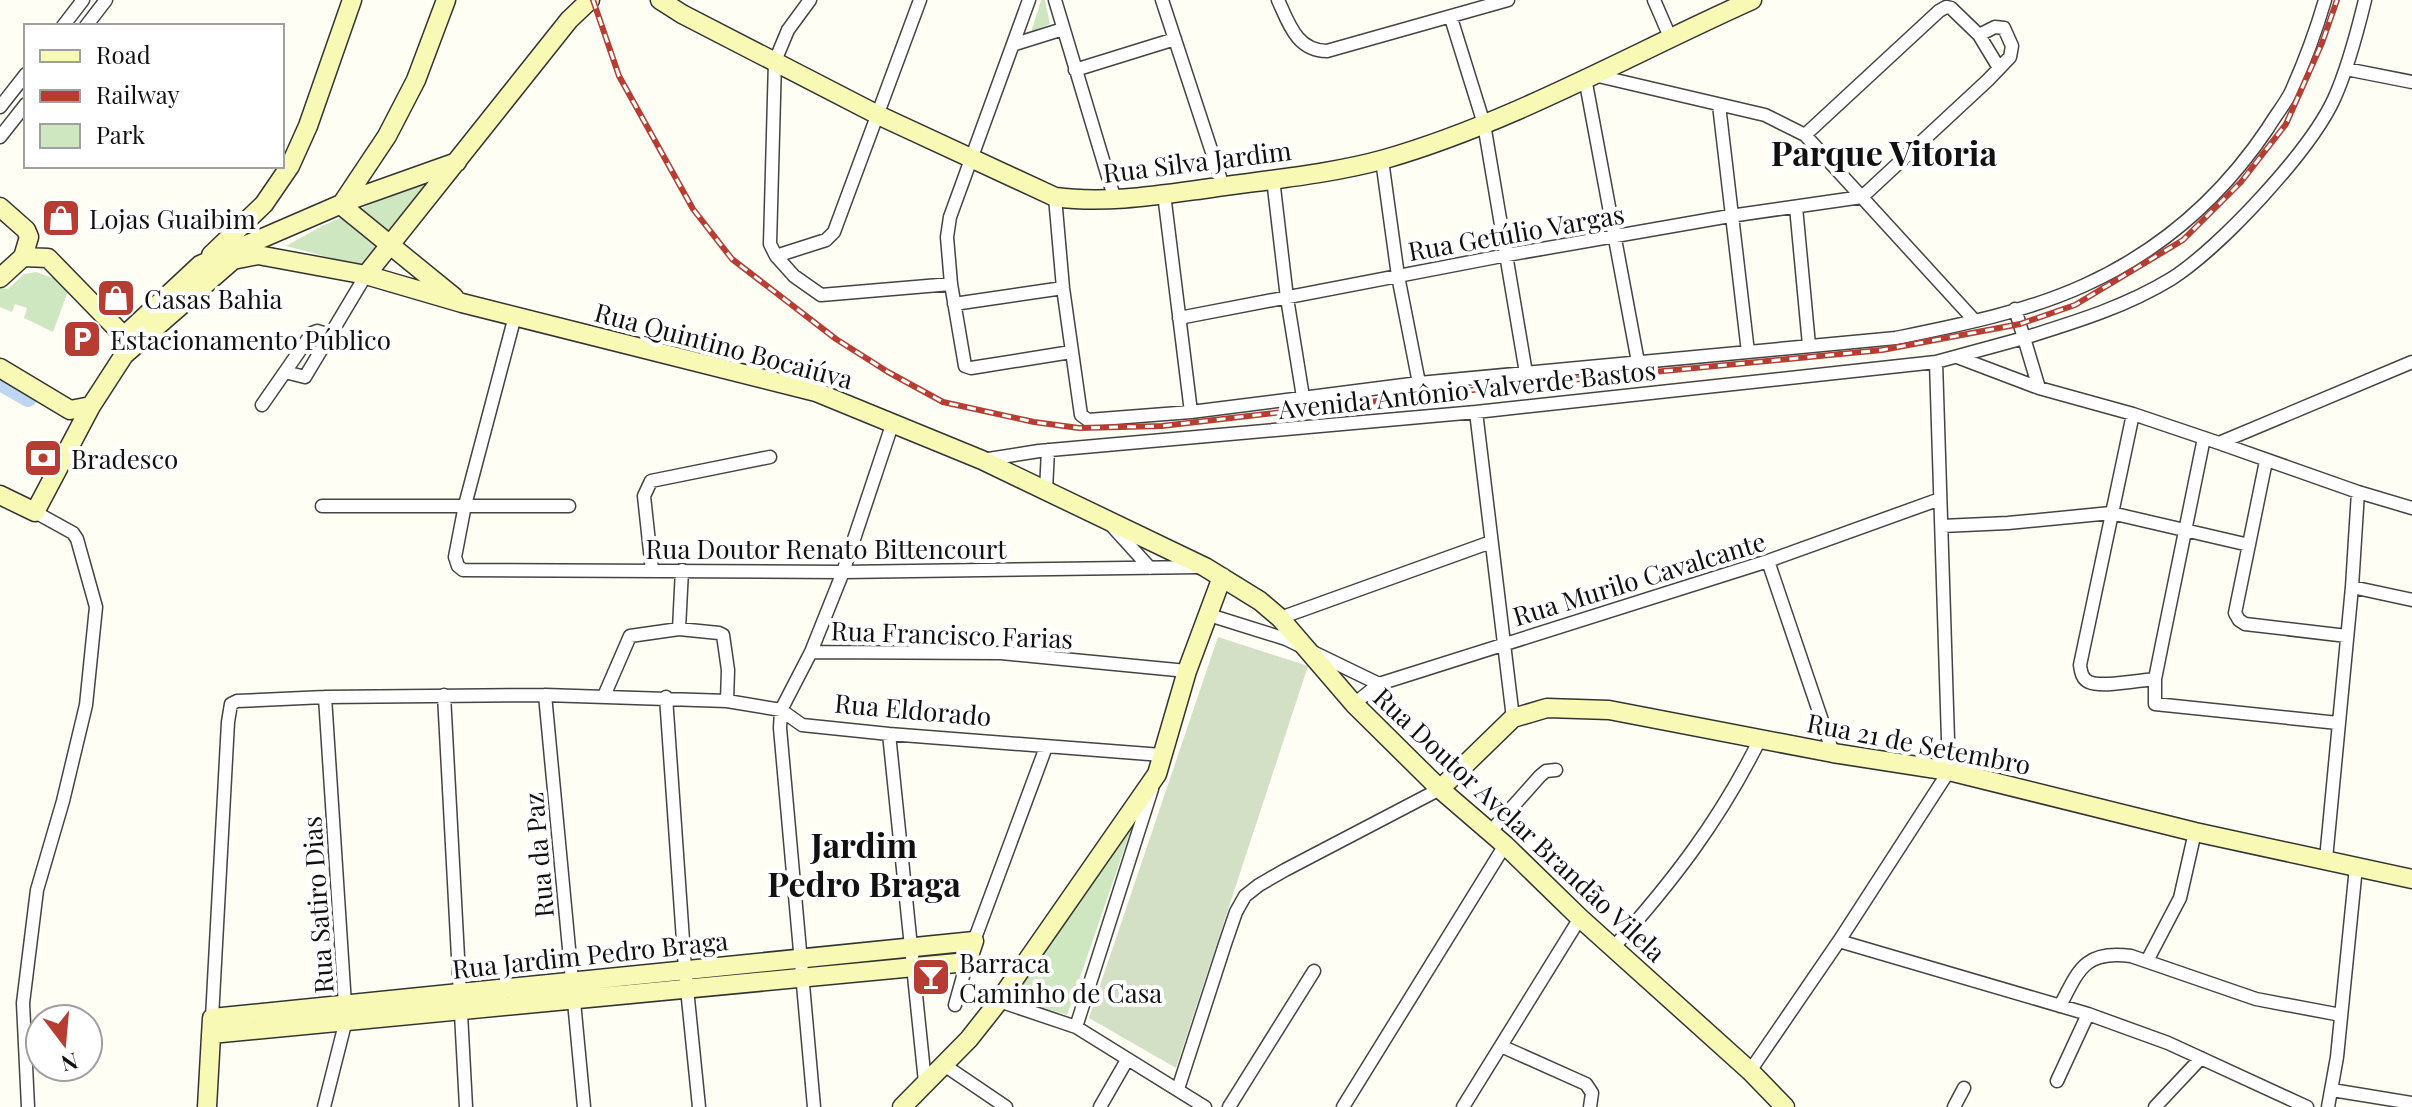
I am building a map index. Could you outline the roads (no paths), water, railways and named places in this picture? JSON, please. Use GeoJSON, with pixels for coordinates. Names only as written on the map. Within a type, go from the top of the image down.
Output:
{"type":"FeatureCollection","features":[{"type":"Feature","properties":{"kind":"street"},"geometry":{"type":"LineString","coordinates":[[65,24],[83,0]]}},
{"type":"Feature","properties":{"kind":"street"},"geometry":{"type":"LineString","coordinates":[[88,24],[106,0]]}},
{"type":"Feature","properties":{"kind":"street"},"geometry":{"type":"LineString","coordinates":[[124,336],[264,204],[285,175],[308,126],[352,0]]}},
{"type":"Feature","properties":{"kind":"street"},"geometry":{"type":"LineString","coordinates":[[341,205],[387,136],[416,80],[446,0]]}},
{"type":"Feature","properties":{"kind":"street"},"geometry":{"type":"LineString","coordinates":[[285,372],[305,377],[366,275],[569,20],[590,0]]}},
{"type":"Feature","properties":{"kind":"street","name":"Rua Silva Jardim"},"geometry":{"type":"LineString","coordinates":[[660,0],[878,115],[1055,197],[1083,201],[1115,200],[1223,186],[1382,160],[1484,124],[1752,0]]}},
{"type":"Feature","properties":{"kind":"street"},"geometry":{"type":"LineString","coordinates":[[810,0],[788,30],[775,61],[769,237],[776,256],[794,276],[827,296],[951,284]]}},
{"type":"Feature","properties":{"kind":"street"},"geometry":{"type":"LineString","coordinates":[[776,256],[826,240],[834,232],[920,0]]}},
{"type":"Feature","properties":{"kind":"street"},"geometry":{"type":"LineString","coordinates":[[1029,0],[950,217],[947,237],[951,284],[965,366],[971,368],[1071,352],[1055,197]]}},
{"type":"Feature","properties":{"kind":"street"},"geometry":{"type":"LineString","coordinates":[[1055,0],[1115,200]]}},
{"type":"Feature","properties":{"kind":"street"},"geometry":{"type":"LineString","coordinates":[[1162,0],[1223,186]]}},
{"type":"Feature","properties":{"kind":"street"},"geometry":{"type":"LineString","coordinates":[[1278,0],[1302,44],[1314,51],[1327,51],[1508,0]]}},
{"type":"Feature","properties":{"kind":"street"},"geometry":{"type":"LineString","coordinates":[[1654,0],[1670,37]]}},
{"type":"Feature","properties":{"kind":"street","name":"Avenida Antônio Valverde Bastos"},"geometry":{"type":"LineString","coordinates":[[1071,352],[1081,416],[1088,420],[1191,412],[1419,383],[1896,338],[1975,321],[2083,286],[2134,260],[2178,230],[2254,149],[2290,94],[2325,0]]}},
{"type":"Feature","properties":{"kind":"street","name":"Avenida Antônio Valverde Bastos"},"geometry":{"type":"LineString","coordinates":[[982,460],[1048,450],[1476,412],[1936,362],[2100,314],[2173,278],[2209,249],[2261,196],[2315,131],[2333,101],[2346,69],[2365,0]]}},
{"type":"Feature","properties":{"kind":"street"},"geometry":{"type":"LineString","coordinates":[[1805,135],[1939,11],[1951,8],[1979,35],[1999,68]]}},
{"type":"Feature","properties":{"kind":"street"},"geometry":{"type":"LineString","coordinates":[[1451,18],[1484,124],[1526,373]]}},
{"type":"Feature","properties":{"kind":"street"},"geometry":{"type":"LineString","coordinates":[[1862,197],[2012,53],[2004,28],[1995,27],[1979,35]]}},
{"type":"Feature","properties":{"kind":"street"},"geometry":{"type":"LineString","coordinates":[[1015,44],[1063,29]]}},
{"type":"Feature","properties":{"kind":"street"},"geometry":{"type":"LineString","coordinates":[[1075,70],[1175,39]]}},
{"type":"Feature","properties":{"kind":"street"},"geometry":{"type":"LineString","coordinates":[[2346,69],[2412,82]]}},
{"type":"Feature","properties":{"kind":"street"},"geometry":{"type":"LineString","coordinates":[[1638,362],[1589,76],[1765,115],[1805,135],[1975,321]]}},
{"type":"Feature","properties":{"kind":"street"},"geometry":{"type":"LineString","coordinates":[[0,107],[24,77]]}},
{"type":"Feature","properties":{"kind":"street"},"geometry":{"type":"LineString","coordinates":[[1719,105],[1748,352]]}},
{"type":"Feature","properties":{"kind":"street"},"geometry":{"type":"LineString","coordinates":[[0,137],[24,107]]}},
{"type":"Feature","properties":{"kind":"street"},"geometry":{"type":"LineString","coordinates":[[1382,160],[1398,276],[1419,383]]}},
{"type":"Feature","properties":{"kind":"street"},"geometry":{"type":"LineString","coordinates":[[200,265],[231,256],[341,205],[457,162]]}},
{"type":"Feature","properties":{"kind":"street"},"geometry":{"type":"LineString","coordinates":[[1273,179],[1303,397]]}},
{"type":"Feature","properties":{"kind":"street"},"geometry":{"type":"LineString","coordinates":[[1164,194],[1191,412]]}},
{"type":"Feature","properties":{"kind":"street","name":"Rua Getúlio Vargas"},"geometry":{"type":"LineString","coordinates":[[1179,318],[1507,255],[1730,216],[1862,197]]}},
{"type":"Feature","properties":{"kind":"street"},"geometry":{"type":"LineString","coordinates":[[341,205],[462,303]]}},
{"type":"Feature","properties":{"kind":"street"},"geometry":{"type":"LineString","coordinates":[[0,207],[26,230],[29,237],[23,257],[0,278]]}},
{"type":"Feature","properties":{"kind":"street"},"geometry":{"type":"LineString","coordinates":[[1796,207],[1809,345]]}},
{"type":"Feature","properties":{"kind":"street"},"geometry":{"type":"LineString","coordinates":[[285,258],[280,251],[280,242],[302,221]]}},
{"type":"Feature","properties":{"kind":"street"},"geometry":{"type":"LineString","coordinates":[[35,512],[91,406],[124,355],[231,256]]}},
{"type":"Feature","properties":{"kind":"street","name":"Rua Quintino Bocaiúva"},"geometry":{"type":"LineString","coordinates":[[231,256],[285,258],[366,275],[462,303],[816,392],[982,460],[1222,577]]}},
{"type":"Feature","properties":{"kind":"street"},"geometry":{"type":"LineString","coordinates":[[23,257],[45,257],[53,262],[124,336],[124,355]]}},
{"type":"Feature","properties":{"kind":"street"},"geometry":{"type":"LineString","coordinates":[[954,304],[1063,288]]}},
{"type":"Feature","properties":{"kind":"street"},"geometry":{"type":"LineString","coordinates":[[2015,309],[2039,388]]}},
{"type":"Feature","properties":{"kind":"street"},"geometry":{"type":"LineString","coordinates":[[465,505],[515,316]]}},
{"type":"Feature","properties":{"kind":"street"},"geometry":{"type":"LineString","coordinates":[[262,405],[312,333],[317,331],[330,335]]}},
{"type":"Feature","properties":{"kind":"street"},"geometry":{"type":"LineString","coordinates":[[1957,357],[2039,388],[2133,414],[2412,508]]}},
{"type":"Feature","properties":{"kind":"street"},"geometry":{"type":"LineString","coordinates":[[1750,1071],[1949,771],[1936,362]]}},
{"type":"Feature","properties":{"kind":"street"},"geometry":{"type":"LineString","coordinates":[[2219,443],[2412,362]]}},
{"type":"Feature","properties":{"kind":"street"},"geometry":{"type":"LineString","coordinates":[[0,368],[70,410],[91,406]]}},
{"type":"Feature","properties":{"kind":"street"},"geometry":{"type":"LineString","coordinates":[[1476,412],[1513,718]]}},
{"type":"Feature","properties":{"kind":"street"},"geometry":{"type":"LineString","coordinates":[[2133,414],[2080,665],[2081,675],[2088,682],[2155,679]]}},
{"type":"Feature","properties":{"kind":"street"},"geometry":{"type":"LineString","coordinates":[[814,1107],[781,710],[811,652],[843,572],[893,422]]}},
{"type":"Feature","properties":{"kind":"street"},"geometry":{"type":"LineString","coordinates":[[2204,438],[2155,679],[2155,704],[2338,723]]}},
{"type":"Feature","properties":{"kind":"street"},"geometry":{"type":"LineString","coordinates":[[1046,490],[1048,450]]}},
{"type":"Feature","properties":{"kind":"street"},"geometry":{"type":"LineString","coordinates":[[652,570],[644,496],[651,481],[770,457]]}},
{"type":"Feature","properties":{"kind":"street"},"geometry":{"type":"LineString","coordinates":[[2266,461],[2235,613],[2245,624],[2347,636]]}},
{"type":"Feature","properties":{"kind":"street"},"geometry":{"type":"LineString","coordinates":[[2326,859],[2358,492]]}},
{"type":"Feature","properties":{"kind":"street"},"geometry":{"type":"LineString","coordinates":[[0,495],[73,533],[96,607],[86,705],[37,890],[23,1003],[28,1107]]}},
{"type":"Feature","properties":{"kind":"street","name":"Rua Murilo Cavalcante"},"geometry":{"type":"LineString","coordinates":[[1354,704],[1379,684],[1768,561],[1940,499]]}},
{"type":"Feature","properties":{"kind":"street","name":"Rua Doutor Renato Bittencourt"},"geometry":{"type":"LineString","coordinates":[[465,505],[455,557],[463,570],[843,572],[1205,567]]}},
{"type":"Feature","properties":{"kind":"street"},"geometry":{"type":"LineString","coordinates":[[322,506],[569,506]]}},
{"type":"Feature","properties":{"kind":"street"},"geometry":{"type":"LineString","coordinates":[[1942,526],[2111,513],[2249,545]]}},
{"type":"Feature","properties":{"kind":"street"},"geometry":{"type":"LineString","coordinates":[[1109,523],[1150,568]]}},
{"type":"Feature","properties":{"kind":"street"},"geometry":{"type":"LineString","coordinates":[[1280,618],[1491,542]]}},
{"type":"Feature","properties":{"kind":"street"},"geometry":{"type":"LineString","coordinates":[[1768,561],[1833,753]]}},
{"type":"Feature","properties":{"kind":"street"},"geometry":{"type":"LineString","coordinates":[[679,629],[682,570]]}},
{"type":"Feature","properties":{"kind":"street"},"geometry":{"type":"LineString","coordinates":[[1076,1027],[1187,671],[1222,577]]}},
{"type":"Feature","properties":{"kind":"street","name":"Rua Doutor Avelar Brandão Vilela"},"geometry":{"type":"LineString","coordinates":[[1222,577],[1280,618],[1354,704],[1440,789],[1505,845],[1785,1107]]}},
{"type":"Feature","properties":{"kind":"street"},"geometry":{"type":"LineString","coordinates":[[2352,587],[2412,600]]}},
{"type":"Feature","properties":{"kind":"street"},"geometry":{"type":"LineString","coordinates":[[1206,614],[1249,626],[1303,647],[1379,684]]}},
{"type":"Feature","properties":{"kind":"street"},"geometry":{"type":"LineString","coordinates":[[604,696],[630,636],[679,629],[723,635],[728,670],[727,701]]}},
{"type":"Feature","properties":{"kind":"street","name":"Rua Francisco Farias"},"geometry":{"type":"LineString","coordinates":[[811,652],[1001,653],[1187,671]]}},
{"type":"Feature","properties":{"kind":"street"},"geometry":{"type":"LineString","coordinates":[[444,695],[466,1107]]}},
{"type":"Feature","properties":{"kind":"street"},"geometry":{"type":"LineString","coordinates":[[207,1107],[231,704],[243,699],[545,695],[666,697],[727,701],[781,710]]}},
{"type":"Feature","properties":{"kind":"street","name":"Rua da Paz"},"geometry":{"type":"LineString","coordinates":[[545,695],[584,1107]]}},
{"type":"Feature","properties":{"kind":"street","name":"Rua Satiro Dias"},"geometry":{"type":"LineString","coordinates":[[324,1107],[346,1012],[325,697]]}},
{"type":"Feature","properties":{"kind":"street"},"geometry":{"type":"LineString","coordinates":[[666,697],[685,969],[699,1107]]}},
{"type":"Feature","properties":{"kind":"street","name":"Rua 21 de Setembro"},"geometry":{"type":"LineString","coordinates":[[1440,789],[1513,718],[1547,708],[1609,710],[1833,753],[1949,771],[2195,832],[2412,879]]}},
{"type":"Feature","properties":{"kind":"street","name":"Rua Eldorado"},"geometry":{"type":"LineString","coordinates":[[781,710],[802,725],[1162,755]]}},
{"type":"Feature","properties":{"kind":"street"},"geometry":{"type":"LineString","coordinates":[[889,734],[925,1082]]}},
{"type":"Feature","properties":{"kind":"street"},"geometry":{"type":"LineString","coordinates":[[1613,948],[1692,854],[1735,788],[1760,739]]}},
{"type":"Feature","properties":{"kind":"street"},"geometry":{"type":"LineString","coordinates":[[955,1005],[974,941],[1046,747]]}},
{"type":"Feature","properties":{"kind":"street"},"geometry":{"type":"LineString","coordinates":[[1490,832],[1540,776],[1546,771],[1556,770]]}},
{"type":"Feature","properties":{"kind":"street"},"geometry":{"type":"LineString","coordinates":[[902,1107],[944,1065],[999,1001],[1157,774]]}},
{"type":"Feature","properties":{"kind":"street"},"geometry":{"type":"LineString","coordinates":[[1178,1089],[1229,934],[1245,896],[1285,870],[1440,789]]}},
{"type":"Feature","properties":{"kind":"street"},"geometry":{"type":"LineString","coordinates":[[2147,961],[2180,898],[2195,832]]}},
{"type":"Feature","properties":{"kind":"street"},"geometry":{"type":"LineString","coordinates":[[1343,1107],[1505,845]]}},
{"type":"Feature","properties":{"kind":"street"},"geometry":{"type":"LineString","coordinates":[[2328,1107],[2356,867]]}},
{"type":"Feature","properties":{"kind":"street"},"geometry":{"type":"LineString","coordinates":[[1463,1107],[1580,918]]}},
{"type":"Feature","properties":{"kind":"street","name":"Rua Jardim Pedro Braga"},"geometry":{"type":"LineString","coordinates":[[212,1026],[573,991],[687,990],[912,947],[974,941]]}},
{"type":"Feature","properties":{"kind":"street"},"geometry":{"type":"LineString","coordinates":[[1839,941],[2088,1014],[2201,1058],[2307,1107]]}},
{"type":"Feature","properties":{"kind":"street"},"geometry":{"type":"LineString","coordinates":[[2060,1006],[2081,968],[2094,958],[2117,954],[2147,961],[2256,999],[2341,1015]]}},
{"type":"Feature","properties":{"kind":"street","name":"Rua Jardim Pedro Braga"},"geometry":{"type":"LineString","coordinates":[[573,991],[685,969],[914,967],[967,962]]}},
{"type":"Feature","properties":{"kind":"street"},"geometry":{"type":"LineString","coordinates":[[1229,1107],[1314,971]]}},
{"type":"Feature","properties":{"kind":"street"},"geometry":{"type":"LineString","coordinates":[[999,1001],[1076,1027],[1205,1107]]}},
{"type":"Feature","properties":{"kind":"street"},"geometry":{"type":"LineString","coordinates":[[2057,1081],[2088,1014]]}},
{"type":"Feature","properties":{"kind":"street"},"geometry":{"type":"LineString","coordinates":[[1501,1046],[1579,1079],[1592,1093],[1590,1107]]}},
{"type":"Feature","properties":{"kind":"street"},"geometry":{"type":"LineString","coordinates":[[2155,1107],[2201,1058]]}},
{"type":"Feature","properties":{"kind":"street"},"geometry":{"type":"LineString","coordinates":[[1100,1107],[1127,1060]]}},
{"type":"Feature","properties":{"kind":"street"},"geometry":{"type":"LineString","coordinates":[[944,1065],[1006,1107]]}},
{"type":"Feature","properties":{"kind":"street"},"geometry":{"type":"LineString","coordinates":[[1954,1107],[1964,1088]]}},
{"type":"Feature","properties":{"kind":"street"},"geometry":{"type":"LineString","coordinates":[[2332,1090],[2412,1103]]}},
{"type":"Feature","properties":{"kind":"waterway"},"geometry":{"type":"LineString","coordinates":[[0,382],[28,398]]}},
{"type":"Feature","properties":{"kind":"railway"},"geometry":{"type":"LineString","coordinates":[[593,0],[619,76],[693,209],[732,259],[836,339],[943,402],[1034,422],[1079,428],[1162,426],[1498,387],[1882,350],[2020,324],[2075,305],[2183,240],[2241,182],[2286,124],[2322,43],[2337,0]]}},
{"type":"Feature","properties":{"kind":"place","name":"Lojas Guaibim"},"geometry":{"type":"Point","coordinates":[61,218]}},
{"type":"Feature","properties":{"kind":"place","name":"Casas Bahia"},"geometry":{"type":"Point","coordinates":[116,298]}},
{"type":"Feature","properties":{"kind":"place","name":"Estacionamento Público"},"geometry":{"type":"Point","coordinates":[82,339]}},
{"type":"Feature","properties":{"kind":"place","name":"Bradesco"},"geometry":{"type":"Point","coordinates":[43,458]}},
{"type":"Feature","properties":{"kind":"place","name":"Barraca Caminho de Casa"},"geometry":{"type":"Point","coordinates":[931,977]}},
{"type":"Feature","properties":{"kind":"district","name":"Parque Vitoria"},"geometry":{"type":"Point","coordinates":[1884,152]}},
{"type":"Feature","properties":{"kind":"district","name":"Jardim Pedro Braga"},"geometry":{"type":"Point","coordinates":[864,864]}}]}
